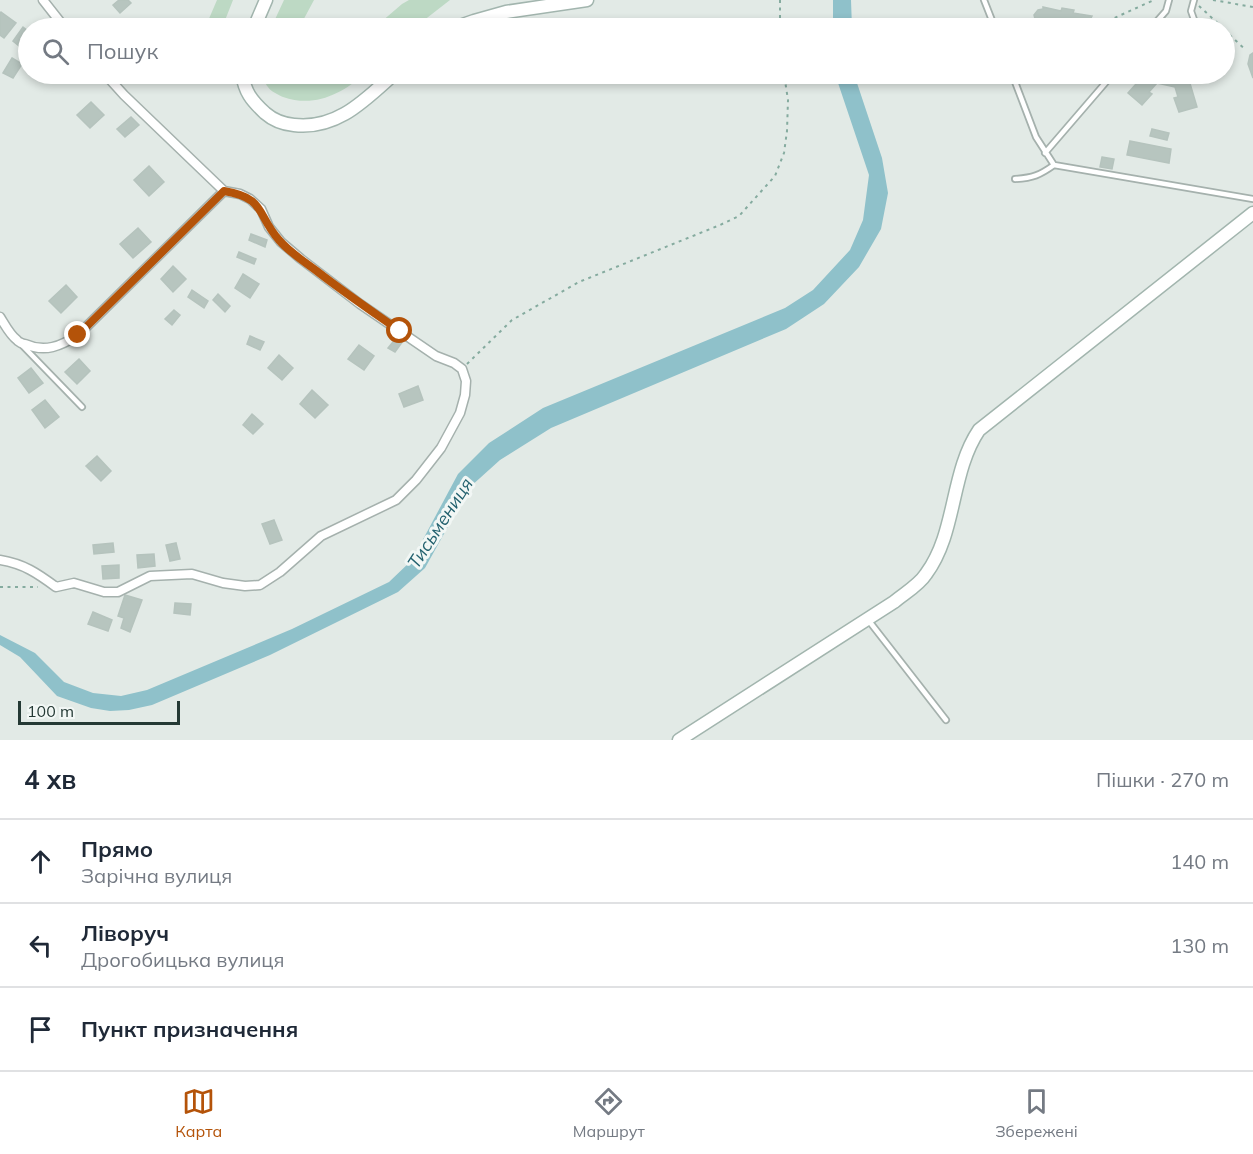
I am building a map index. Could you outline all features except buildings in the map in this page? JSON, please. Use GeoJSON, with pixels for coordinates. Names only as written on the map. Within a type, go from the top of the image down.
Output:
{"type":"FeatureCollection","features":[{"type":"Feature","properties":{"kind":"street"},"geometry":{"type":"LineString","coordinates":[[43,0],[57,18]]}},
{"type":"Feature","properties":{"kind":"street"},"geometry":{"type":"LineString","coordinates":[[258,18],[266,0]]}},
{"type":"Feature","properties":{"kind":"street"},"geometry":{"type":"LineString","coordinates":[[485,18],[506,12],[587,0]]}},
{"type":"Feature","properties":{"kind":"street"},"geometry":{"type":"LineString","coordinates":[[0,561],[14,563],[32,570],[56,587],[74,583],[104,592],[118,592],[150,576],[192,574],[223,583],[245,586],[260,585],[280,572],[321,536],[396,500],[416,480],[441,448],[460,413],[465,395],[466,381],[462,369],[436,356],[300,259],[281,242],[269,227],[261,209],[240,194],[224,191],[114,84]]}},
{"type":"Feature","properties":{"kind":"street"},"geometry":{"type":"LineString","coordinates":[[244,84],[251,101],[270,118],[306,127],[337,118],[356,107],[382,84]]}},
{"type":"Feature","properties":{"kind":"street"},"geometry":{"type":"LineString","coordinates":[[0,317],[17,341],[31,347],[46,349],[66,343],[78,335],[224,191]]}},
{"type":"Feature","properties":{"kind":"street"},"geometry":{"type":"LineString","coordinates":[[679,740],[894,602],[925,577],[944,539],[959,473],[970,443],[979,430],[1253,213]]}},
{"type":"Feature","properties":{"kind":"lane"},"geometry":{"type":"LineString","coordinates":[[984,0],[991,18]]}},
{"type":"Feature","properties":{"kind":"lane"},"geometry":{"type":"LineString","coordinates":[[1160,18],[1166,11],[1169,0]]}},
{"type":"Feature","properties":{"kind":"lane"},"geometry":{"type":"LineString","coordinates":[[1193,18],[1191,11],[1194,1]]}},
{"type":"Feature","properties":{"kind":"lane"},"geometry":{"type":"LineString","coordinates":[[1016,84],[1036,137],[1054,165],[1253,198]]}},
{"type":"Feature","properties":{"kind":"lane"},"geometry":{"type":"LineString","coordinates":[[1045,153],[1104,84]]}},
{"type":"Feature","properties":{"kind":"lane"},"geometry":{"type":"LineString","coordinates":[[1015,179],[1030,178],[1054,165]]}},
{"type":"Feature","properties":{"kind":"lane"},"geometry":{"type":"LineString","coordinates":[[17,341],[82,407]]}},
{"type":"Feature","properties":{"kind":"lane"},"geometry":{"type":"LineString","coordinates":[[867,619],[946,720]]}},
{"type":"Feature","properties":{"kind":"path"},"geometry":{"type":"LineString","coordinates":[[780,0],[780,18]]}},
{"type":"Feature","properties":{"kind":"path"},"geometry":{"type":"LineString","coordinates":[[1114,18],[1154,0]]}},
{"type":"Feature","properties":{"kind":"path"},"geometry":{"type":"LineString","coordinates":[[1213,0],[1253,7]]}},
{"type":"Feature","properties":{"kind":"path"},"geometry":{"type":"LineString","coordinates":[[1194,1],[1212,18]]}},
{"type":"Feature","properties":{"kind":"path"},"geometry":{"type":"LineString","coordinates":[[1235,40],[1246,50]]}},
{"type":"Feature","properties":{"kind":"path"},"geometry":{"type":"LineString","coordinates":[[462,369],[512,320],[579,282],[740,216],[775,176],[784,153],[788,100],[786,84]]}},
{"type":"Feature","properties":{"kind":"path"},"geometry":{"type":"LineString","coordinates":[[0,587],[56,587]]}},
{"type":"Feature","properties":{"kind":"green space"},"geometry":{"type":"Polygon","coordinates":[[[217,0],[233,0],[226,18],[209,18],[217,0]]]}},
{"type":"Feature","properties":{"kind":"green space"},"geometry":{"type":"Polygon","coordinates":[[[284,0],[314,0],[304,18],[276,18],[284,0]]]}},
{"type":"Feature","properties":{"kind":"green space"},"geometry":{"type":"Polygon","coordinates":[[[409,0],[450,0],[427,18],[386,18],[409,0]]]}},
{"type":"Feature","properties":{"kind":"green space"},"geometry":{"type":"Polygon","coordinates":[[[266,84],[352,84],[327,97],[306,101],[283,97],[266,84]]]}},
{"type":"Feature","properties":{"kind":"water"},"geometry":{"type":"Polygon","coordinates":[[[833,0],[851,0],[852,18],[833,18],[833,0]]]}},
{"type":"Feature","properties":{"kind":"water","name":"Тисьмениця"},"geometry":{"type":"Polygon","coordinates":[[[838,84],[857,84],[882,158],[888,193],[881,229],[859,267],[824,304],[786,329],[551,428],[500,460],[470,487],[425,568],[398,592],[270,655],[152,705],[129,710],[110,711],[91,708],[57,696],[20,657],[0,645],[0,635],[35,653],[64,682],[93,693],[121,696],[147,690],[292,629],[389,582],[412,560],[458,474],[489,443],[543,408],[785,308],[813,290],[850,250],[863,220],[869,175],[838,84]]]}},
{"type":"Feature","properties":{"kind":"route"},"geometry":{"type":"LineString","coordinates":[[78,335],[224,191],[240,194],[250,199],[261,209],[269,227],[281,242],[300,259],[400,331]]}}]}
